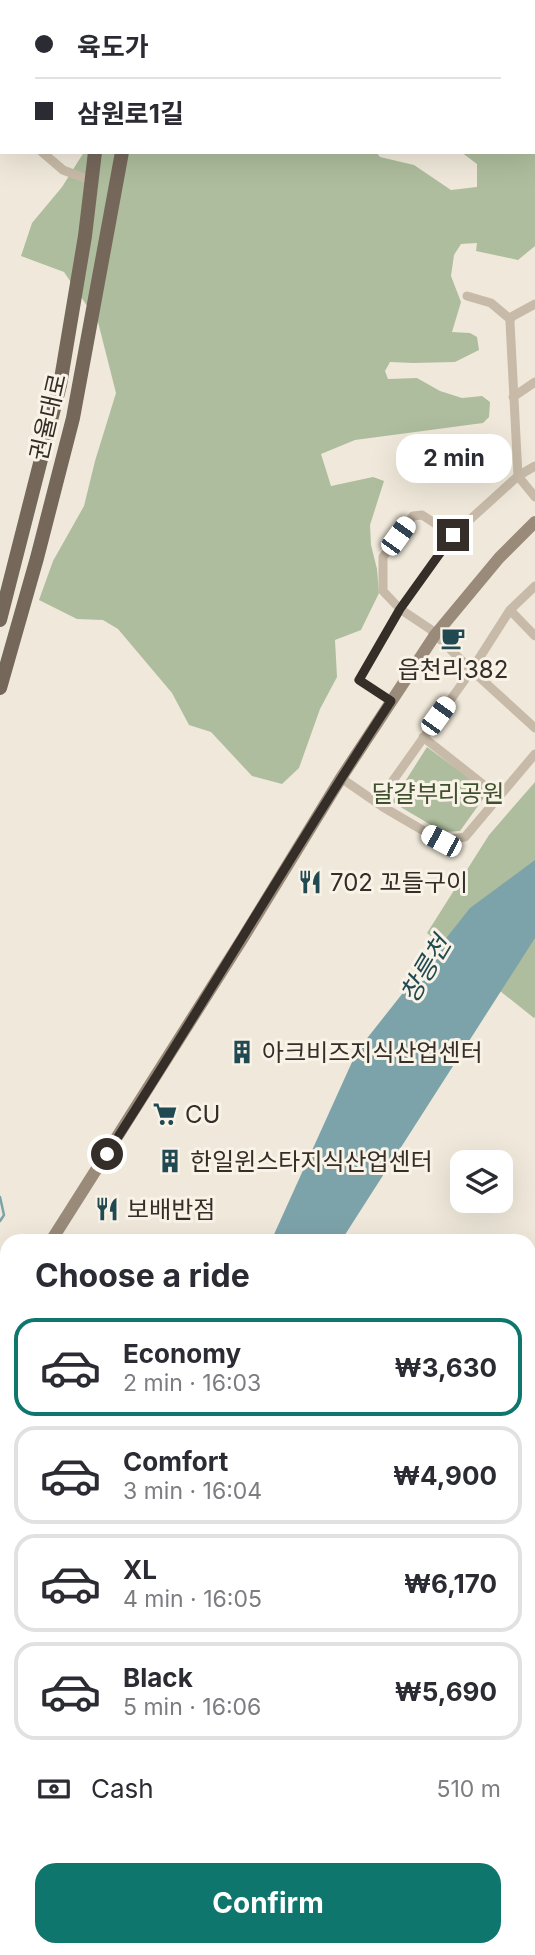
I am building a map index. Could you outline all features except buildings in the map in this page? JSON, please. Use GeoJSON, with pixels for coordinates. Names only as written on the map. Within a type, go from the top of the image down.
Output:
{"type":"FeatureCollection","features":[{"type":"Feature","properties":{"kind":"main road","name":"권율대로"},"geometry":{"type":"LineString","coordinates":[[0,620],[60,386],[85,236],[95,154]]}},
{"type":"Feature","properties":{"kind":"main road","name":"권율대로"},"geometry":{"type":"LineString","coordinates":[[0,688],[73,418],[122,154]]}},
{"type":"Feature","properties":{"kind":"main road"},"geometry":{"type":"LineString","coordinates":[[55,1234],[229,961],[341,778],[435,635],[499,558],[535,522]]}},
{"type":"Feature","properties":{"kind":"street"},"geometry":{"type":"LineString","coordinates":[[45,154],[64,170],[92,181]]}},
{"type":"Feature","properties":{"kind":"street"},"geometry":{"type":"LineString","coordinates":[[467,296],[491,303],[510,319],[518,476],[535,497]]}},
{"type":"Feature","properties":{"kind":"street"},"geometry":{"type":"LineString","coordinates":[[510,319],[535,304]]}},
{"type":"Feature","properties":{"kind":"street"},"geometry":{"type":"LineString","coordinates":[[513,397],[535,382]]}},
{"type":"Feature","properties":{"kind":"street"},"geometry":{"type":"LineString","coordinates":[[391,701],[359,680],[400,609],[453,535],[518,476],[535,466]]}},
{"type":"Feature","properties":{"kind":"street"},"geometry":{"type":"LineString","coordinates":[[453,535],[422,515],[413,516],[383,557],[383,591],[400,609],[430,629],[471,671],[535,728]]}},
{"type":"Feature","properties":{"kind":"street"},"geometry":{"type":"LineString","coordinates":[[377,803],[471,671],[510,610],[535,586]]}},
{"type":"Feature","properties":{"kind":"street"},"geometry":{"type":"LineString","coordinates":[[510,610],[535,636]]}},
{"type":"Feature","properties":{"kind":"street"},"geometry":{"type":"LineString","coordinates":[[423,737],[499,796]]}},
{"type":"Feature","properties":{"kind":"street"},"geometry":{"type":"LineString","coordinates":[[341,778],[441,841],[465,837],[535,754]]}},
{"type":"Feature","properties":{"kind":"green space"},"geometry":{"type":"Polygon","coordinates":[[[83,154],[378,154],[380,157],[414,165],[451,190],[477,187],[477,164],[464,154],[535,154],[535,246],[518,260],[476,251],[477,243],[461,244],[454,255],[451,276],[461,302],[452,332],[470,333],[477,337],[479,350],[455,362],[390,362],[385,371],[388,379],[417,378],[440,391],[462,398],[482,396],[490,402],[489,417],[483,423],[355,440],[321,454],[331,486],[373,477],[384,481],[370,525],[379,593],[361,630],[335,640],[337,677],[320,709],[299,768],[282,784],[252,776],[211,732],[189,725],[172,693],[118,629],[103,620],[77,619],[39,600],[53,561],[84,506],[116,393],[98,322],[64,272],[21,256],[32,223],[62,187],[83,154]]]}},
{"type":"Feature","properties":{"kind":"green space","name":"달걀부리공원"},"geometry":{"type":"Polygon","coordinates":[[[427,747],[488,792],[460,831],[443,832],[392,802],[427,747]]]}},
{"type":"Feature","properties":{"kind":"green space"},"geometry":{"type":"Polygon","coordinates":[[[535,782],[534,1018],[427,933],[489,835],[535,782]]]}},
{"type":"Feature","properties":{"kind":"water","name":"창릉천"},"geometry":{"type":"Polygon","coordinates":[[[535,860],[535,938],[345,1234],[274,1234],[357,1051],[470,908],[535,860]]]}},
{"type":"Feature","properties":{"kind":"waterway"},"geometry":{"type":"LineString","coordinates":[[0,1197],[4,1215],[0,1221]]}},
{"type":"Feature","properties":{"kind":"place","name":"읍천리382"},"geometry":{"type":"Point","coordinates":[453,638]}},
{"type":"Feature","properties":{"kind":"place","name":"702 꼬들구이"},"geometry":{"type":"Point","coordinates":[310,882]}},
{"type":"Feature","properties":{"kind":"place","name":"아크비즈지식산업센터"},"geometry":{"type":"Point","coordinates":[242,1052]}},
{"type":"Feature","properties":{"kind":"place","name":"CU"},"geometry":{"type":"Point","coordinates":[165,1114]}},
{"type":"Feature","properties":{"kind":"place","name":"한일윈스타지식산업센터"},"geometry":{"type":"Point","coordinates":[170,1161]}},
{"type":"Feature","properties":{"kind":"place","name":"보배반점"},"geometry":{"type":"Point","coordinates":[107,1209]}},
{"type":"Feature","properties":{"kind":"route"},"geometry":{"type":"LineString","coordinates":[[107,1154],[391,701],[359,680],[400,609],[453,535]]}}]}
